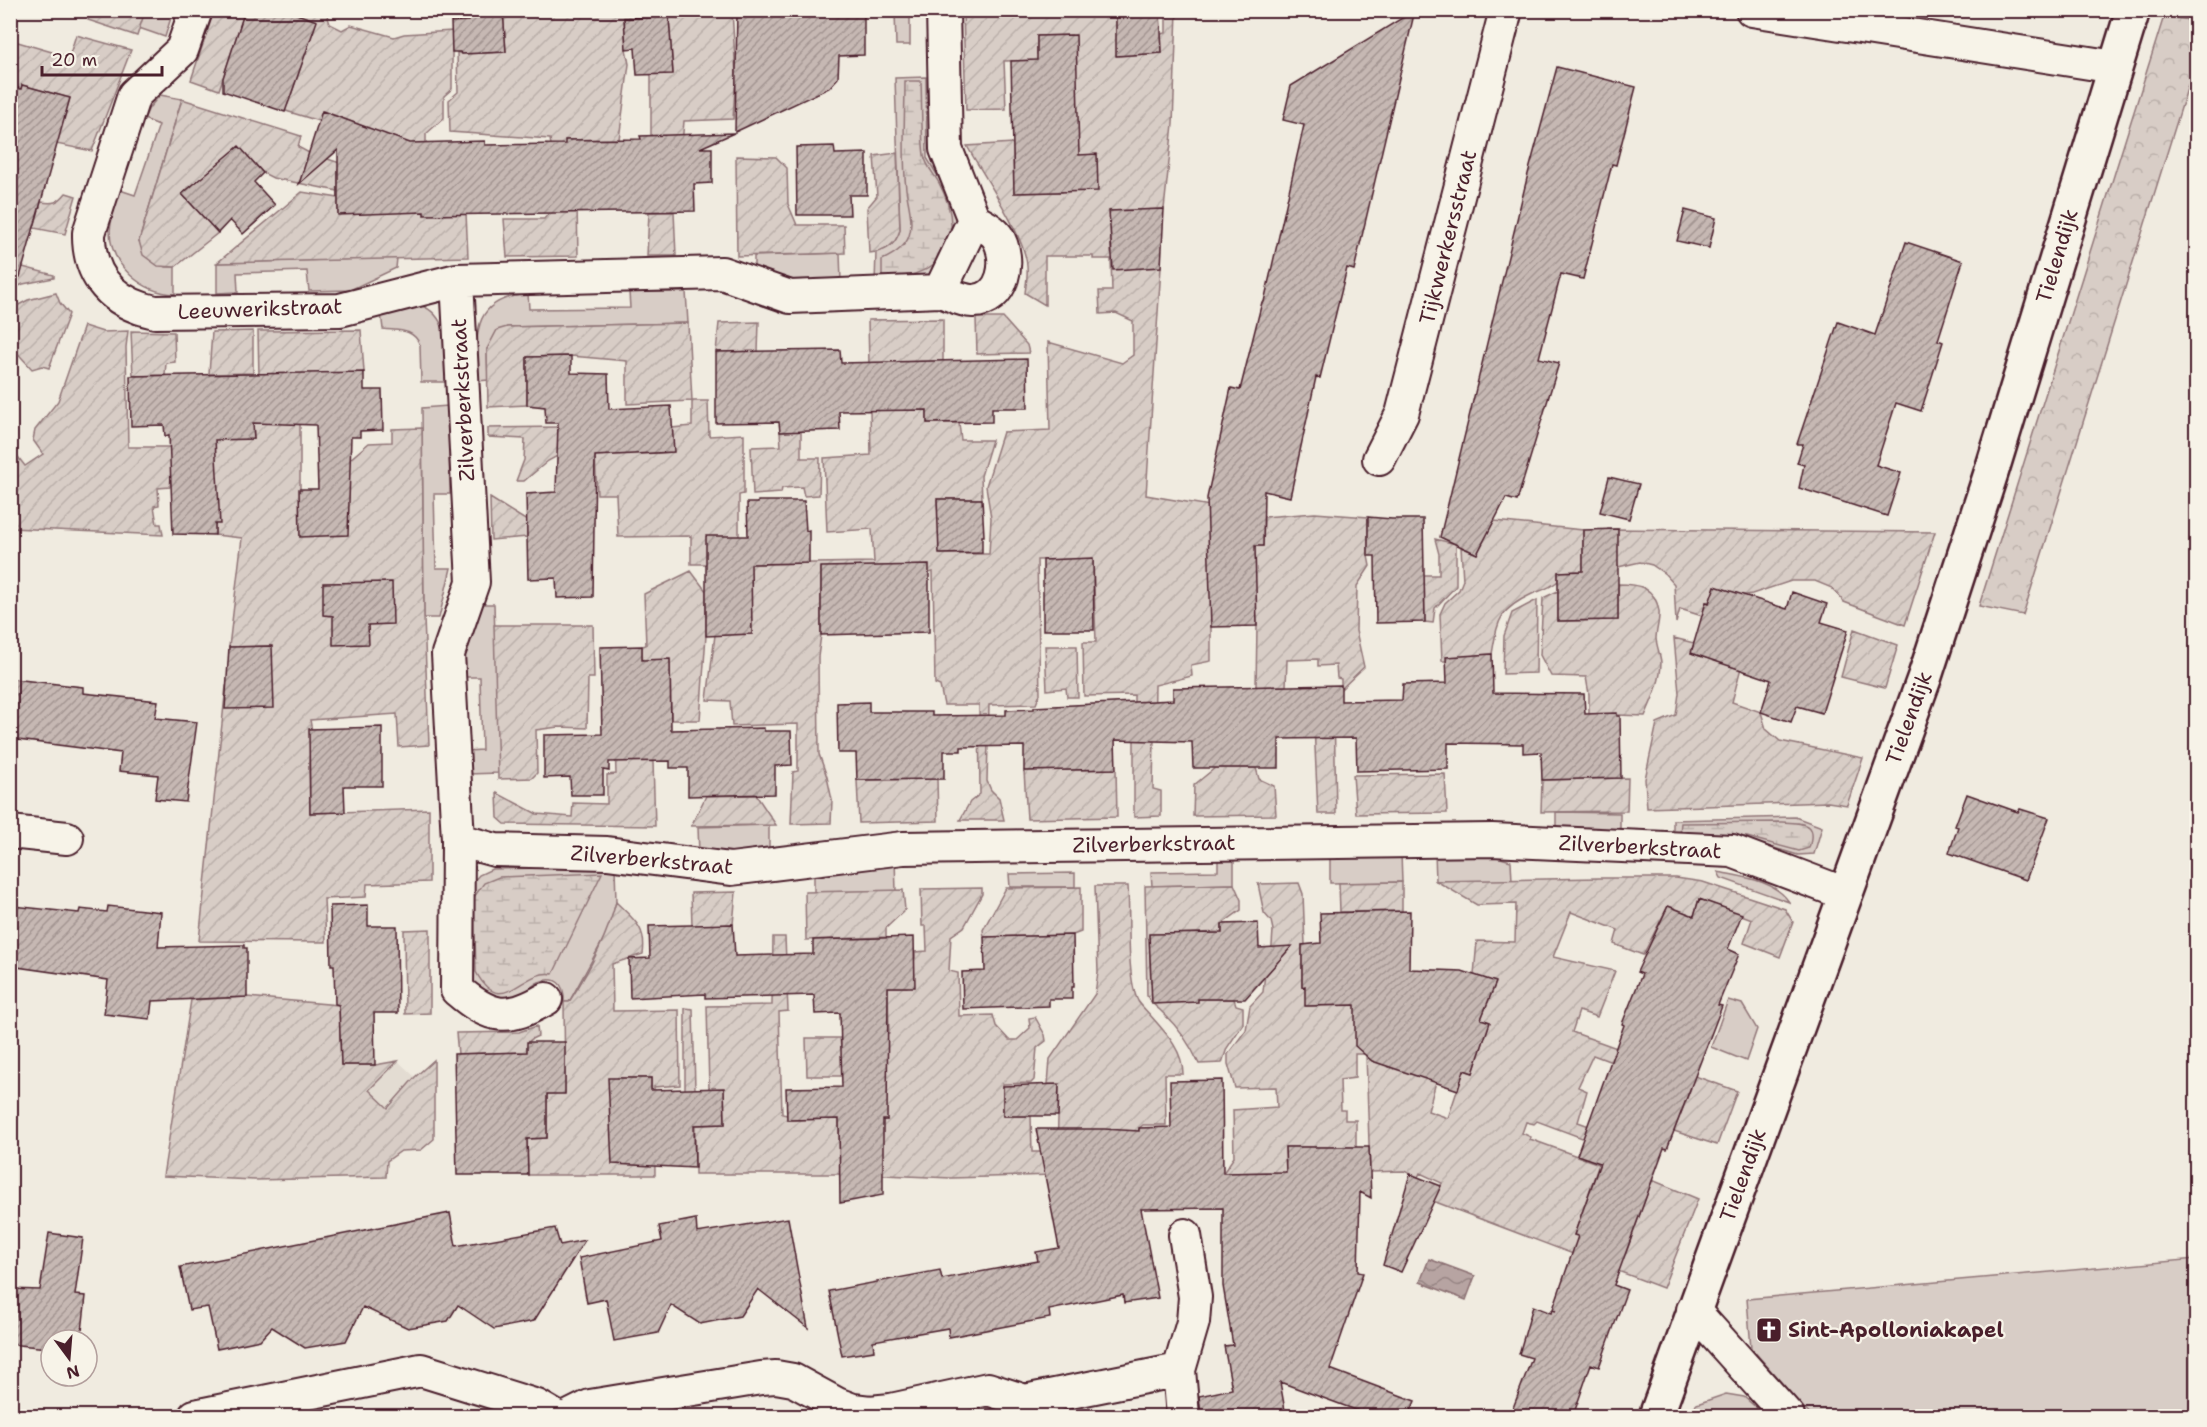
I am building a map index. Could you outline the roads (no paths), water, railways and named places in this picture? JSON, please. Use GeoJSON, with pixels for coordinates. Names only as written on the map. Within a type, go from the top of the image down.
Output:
{"type":"FeatureCollection","features":[{"type":"Feature","properties":{"kind":"street","name":"Leeuwerikstraat"},"geometry":{"type":"LineString","coordinates":[[196,10],[182,50],[135,95],[92,220],[89,250],[93,264],[107,286],[119,299],[136,308],[155,312],[340,310],[457,280],[722,273],[790,297],[940,291],[970,301],[984,299],[995,293],[1001,280],[1005,261],[997,237],[990,229],[974,220]]}},
{"type":"Feature","properties":{"kind":"street"},"geometry":{"type":"LineString","coordinates":[[940,291],[974,220],[946,149],[943,10]]}},
{"type":"Feature","properties":{"kind":"street","name":"Tijkwerkersstraat"},"geometry":{"type":"LineString","coordinates":[[1379,459],[1402,414],[1506,10]]}},
{"type":"Feature","properties":{"kind":"street"},"geometry":{"type":"LineString","coordinates":[[1752,10],[2115,67]]}},
{"type":"Feature","properties":{"kind":"street","name":"Tielendijk"},"geometry":{"type":"LineString","coordinates":[[1656,1416],[1925,676],[1992,470],[2133,10]]}},
{"type":"Feature","properties":{"kind":"street","name":"Zilverberkstraat"},"geometry":{"type":"LineString","coordinates":[[457,280],[473,582],[448,654],[458,840],[458,990],[476,1006],[496,1014],[523,1012],[546,999]]}},
{"type":"Feature","properties":{"kind":"street"},"geometry":{"type":"LineString","coordinates":[[10,832],[67,838]]}},
{"type":"Feature","properties":{"kind":"street","name":"Zilverberkstraat"},"geometry":{"type":"LineString","coordinates":[[458,840],[495,850],[607,853],[731,869],[903,848],[1492,840],[1732,851],[1846,894]]}},
{"type":"Feature","properties":{"kind":"street"},"geometry":{"type":"LineString","coordinates":[[1183,1416],[1179,1370],[1193,1322],[1195,1297],[1185,1235]]}},
{"type":"Feature","properties":{"kind":"street"},"geometry":{"type":"LineString","coordinates":[[1693,1310],[1788,1416]]}},
{"type":"Feature","properties":{"kind":"street"},"geometry":{"type":"LineString","coordinates":[[195,1416],[421,1370],[537,1406],[554,1416]]}},
{"type":"Feature","properties":{"kind":"street"},"geometry":{"type":"LineString","coordinates":[[570,1416],[590,1406],[761,1378],[776,1377],[793,1380],[845,1407],[870,1412],[891,1410],[988,1389],[1025,1401],[1179,1370]]}},
{"type":"Feature","properties":{"kind":"water"},"geometry":{"type":"Polygon","coordinates":[[[1429,1259],[1475,1276],[1466,1300],[1420,1282],[1429,1259]]]}},
{"type":"Feature","properties":{"kind":"place","name":"Sint-Apolloniakapel"},"geometry":{"type":"Point","coordinates":[1769,1330]}}]}
